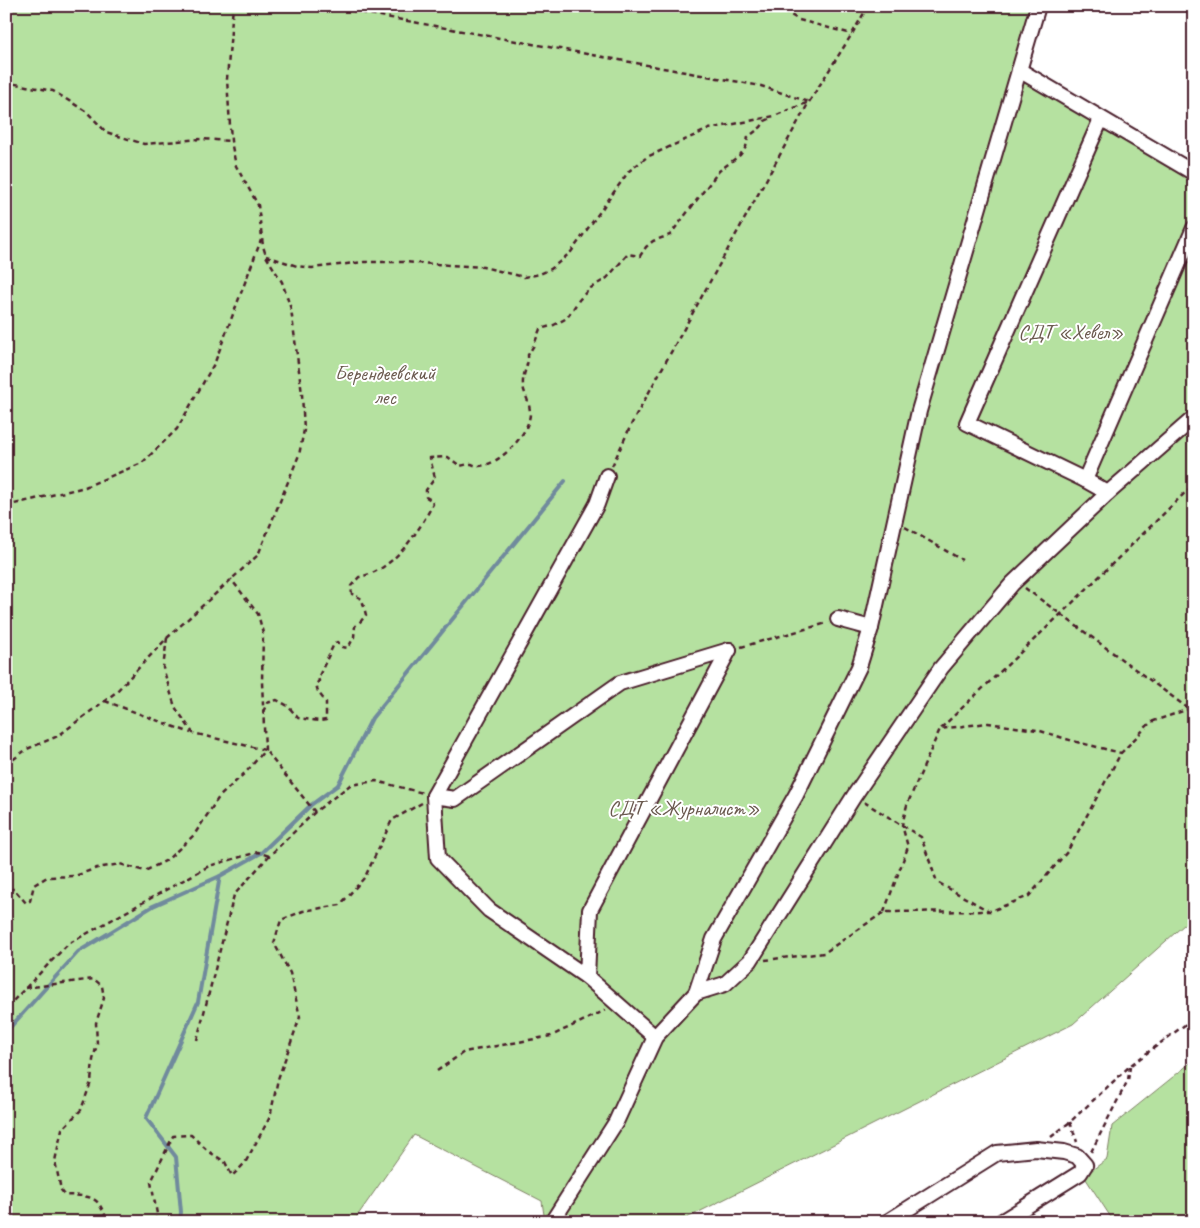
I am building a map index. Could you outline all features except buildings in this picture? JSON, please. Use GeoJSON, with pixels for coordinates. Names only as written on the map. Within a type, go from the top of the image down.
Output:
{"type":"FeatureCollection","features":[{"type":"Feature","properties":{"kind":"lane"},"geometry":{"type":"LineString","coordinates":[[552,1222],[616,1122],[655,1037],[696,993],[714,939],[796,795],[859,667],[871,628],[920,411],[1038,6]]}},
{"type":"Feature","properties":{"kind":"lane"},"geometry":{"type":"LineString","coordinates":[[1019,70],[1194,173]]}},
{"type":"Feature","properties":{"kind":"lane"},"geometry":{"type":"LineString","coordinates":[[1101,119],[967,423],[1086,480],[1108,493]]}},
{"type":"Feature","properties":{"kind":"lane"},"geometry":{"type":"LineString","coordinates":[[1086,480],[1194,228]]}},
{"type":"Feature","properties":{"kind":"lane"},"geometry":{"type":"LineString","coordinates":[[696,993],[725,984],[750,961],[854,796],[941,668],[1012,584],[1108,493],[1194,418]]}},
{"type":"Feature","properties":{"kind":"lane"},"geometry":{"type":"LineString","coordinates":[[607,476],[597,504],[434,796],[438,858],[489,910],[588,977],[655,1037]]}},
{"type":"Feature","properties":{"kind":"lane"},"geometry":{"type":"LineString","coordinates":[[838,620],[871,628]]}},
{"type":"Feature","properties":{"kind":"lane"},"geometry":{"type":"LineString","coordinates":[[434,796],[454,799],[620,683],[729,650]]}},
{"type":"Feature","properties":{"kind":"lane"},"geometry":{"type":"LineString","coordinates":[[588,977],[590,910],[729,650]]}},
{"type":"Feature","properties":{"kind":"lane"},"geometry":{"type":"LineString","coordinates":[[887,1222],[997,1152],[1036,1148],[1078,1156],[1085,1165],[1080,1173],[1001,1222]]}},
{"type":"Feature","properties":{"kind":"path"},"geometry":{"type":"LineString","coordinates":[[6,765],[27,749],[58,736],[115,692],[167,638],[258,555],[299,455],[304,430],[302,394],[292,309],[282,282],[266,256],[258,205],[236,166],[231,141],[227,79],[232,6]]}},
{"type":"Feature","properties":{"kind":"path"},"geometry":{"type":"LineString","coordinates":[[326,6],[761,86],[809,102]]}},
{"type":"Feature","properties":{"kind":"path"},"geometry":{"type":"LineString","coordinates":[[776,6],[799,20],[852,34]]}},
{"type":"Feature","properties":{"kind":"path"},"geometry":{"type":"LineString","coordinates":[[607,476],[632,423],[809,102],[868,6]]}},
{"type":"Feature","properties":{"kind":"path"},"geometry":{"type":"LineString","coordinates":[[6,84],[10,83],[53,91],[87,112],[106,132],[144,144],[201,139],[231,141]]}},
{"type":"Feature","properties":{"kind":"path"},"geometry":{"type":"LineString","coordinates":[[263,712],[267,703],[277,700],[288,706],[298,718],[326,720],[326,702],[318,692],[316,684],[319,681],[318,678],[334,644],[337,642],[342,647],[348,648],[354,637],[355,626],[361,622],[366,614],[362,599],[352,594],[351,586],[359,577],[368,576],[387,564],[406,545],[433,504],[426,497],[426,490],[435,478],[430,458],[448,457],[460,466],[470,464],[479,466],[496,460],[508,451],[523,433],[530,417],[529,402],[523,384],[529,362],[528,355],[540,329],[554,325],[567,318],[578,300],[607,278],[628,254],[640,256],[653,241],[670,235],[719,171],[740,155],[746,147],[749,140],[748,137],[761,127],[765,121],[809,102]]}},
{"type":"Feature","properties":{"kind":"path"},"geometry":{"type":"LineString","coordinates":[[266,256],[297,266],[312,268],[364,262],[402,262],[483,267],[524,276],[540,274],[551,269],[571,252],[629,171],[647,157],[709,129],[774,116]]}},
{"type":"Feature","properties":{"kind":"path"},"geometry":{"type":"LineString","coordinates":[[6,506],[84,487],[142,463],[177,429],[215,362],[262,238]]}},
{"type":"Feature","properties":{"kind":"path"},"geometry":{"type":"LineString","coordinates":[[884,912],[908,847],[902,825],[907,805],[940,728],[1061,614],[1194,484]]}},
{"type":"Feature","properties":{"kind":"path"},"geometry":{"type":"LineString","coordinates":[[896,521],[962,560]]}},
{"type":"Feature","properties":{"kind":"path"},"geometry":{"type":"LineString","coordinates":[[231,579],[258,614],[263,633],[262,682],[265,750],[315,812]]}},
{"type":"Feature","properties":{"kind":"path"},"geometry":{"type":"LineString","coordinates":[[1012,584],[1025,588],[1189,709],[1194,710]]}},
{"type":"Feature","properties":{"kind":"path"},"geometry":{"type":"LineString","coordinates":[[729,650],[838,620]]}},
{"type":"Feature","properties":{"kind":"path"},"geometry":{"type":"LineString","coordinates":[[167,638],[163,668],[175,708],[193,733]]}},
{"type":"Feature","properties":{"kind":"path"},"geometry":{"type":"LineString","coordinates":[[104,701],[193,733],[265,750]]}},
{"type":"Feature","properties":{"kind":"path"},"geometry":{"type":"LineString","coordinates":[[750,961],[824,953],[884,912],[991,911],[1029,896],[1067,852],[1121,753],[1151,722],[1189,709]]}},
{"type":"Feature","properties":{"kind":"path"},"geometry":{"type":"LineString","coordinates":[[940,728],[988,724],[1017,727],[1037,730],[1121,753]]}},
{"type":"Feature","properties":{"kind":"path"},"geometry":{"type":"LineString","coordinates":[[6,899],[11,889],[14,889],[26,903],[30,901],[34,885],[47,877],[75,876],[97,868],[120,864],[145,871],[167,860],[194,835],[219,797],[247,771],[265,750]]}},
{"type":"Feature","properties":{"kind":"path"},"geometry":{"type":"LineString","coordinates":[[197,1040],[234,895],[269,856],[315,812],[350,785],[376,781],[434,796]]}},
{"type":"Feature","properties":{"kind":"path"},"geometry":{"type":"LineString","coordinates":[[155,1222],[157,1214],[151,1182],[173,1136],[190,1135],[224,1162],[232,1176],[245,1163],[270,1118],[278,1079],[300,1017],[290,973],[274,943],[281,920],[303,911],[340,905],[364,877],[392,820],[434,796]]}},
{"type":"Feature","properties":{"kind":"path"},"geometry":{"type":"LineString","coordinates":[[854,796],[921,837],[937,882],[991,911]]}},
{"type":"Feature","properties":{"kind":"path"},"geometry":{"type":"LineString","coordinates":[[6,1006],[68,944],[209,866],[258,852],[269,856]]}},
{"type":"Feature","properties":{"kind":"path"},"geometry":{"type":"LineString","coordinates":[[25,988],[94,979],[102,986],[104,998],[96,1023],[97,1044],[93,1060],[92,1082],[81,1110],[62,1129],[54,1161],[61,1190],[65,1195],[82,1196],[94,1200],[99,1204],[102,1213],[109,1222]]}},
{"type":"Feature","properties":{"kind":"path"},"geometry":{"type":"LineString","coordinates":[[437,1071],[464,1052],[551,1036],[618,1004]]}},
{"type":"Feature","properties":{"kind":"path"},"geometry":{"type":"LineString","coordinates":[[1036,1148],[1070,1122],[1130,1065],[1194,1018]]}},
{"type":"Feature","properties":{"kind":"path"},"geometry":{"type":"LineString","coordinates":[[1085,1165],[1128,1080],[1130,1065]]}},
{"type":"Feature","properties":{"kind":"path"},"geometry":{"type":"LineString","coordinates":[[1070,1122],[1085,1165]]}},
{"type":"Feature","properties":{"kind":"green space","name":"Берендеевский лес"},"geometry":{"type":"Polygon","coordinates":[[[6,6],[1038,6],[1019,70],[1194,173],[1194,916],[1073,1024],[679,1222],[545,1222],[542,1201],[414,1135],[353,1222],[6,1222],[6,6]]]}},
{"type":"Feature","properties":{"kind":"green space"},"geometry":{"type":"Polygon","coordinates":[[[1194,1060],[1194,1222],[1114,1222],[1084,1176],[1107,1159],[1112,1126],[1194,1060]]]}},
{"type":"Feature","properties":{"kind":"waterway"},"geometry":{"type":"LineString","coordinates":[[6,1032],[78,952],[153,906],[220,876],[261,853],[311,805],[338,785],[372,718],[565,481]]}},
{"type":"Feature","properties":{"kind":"waterway"},"geometry":{"type":"LineString","coordinates":[[180,1222],[181,1212],[176,1157],[146,1118],[198,1002],[220,876]]}},
{"type":"Feature","properties":{"kind":"park label","name":"СДТ «Хевел»"},"geometry":{"type":"Point","coordinates":[1071,332]}},
{"type":"Feature","properties":{"kind":"park label","name":"СДТ «Журналист»"},"geometry":{"type":"Point","coordinates":[684,808]}}]}
